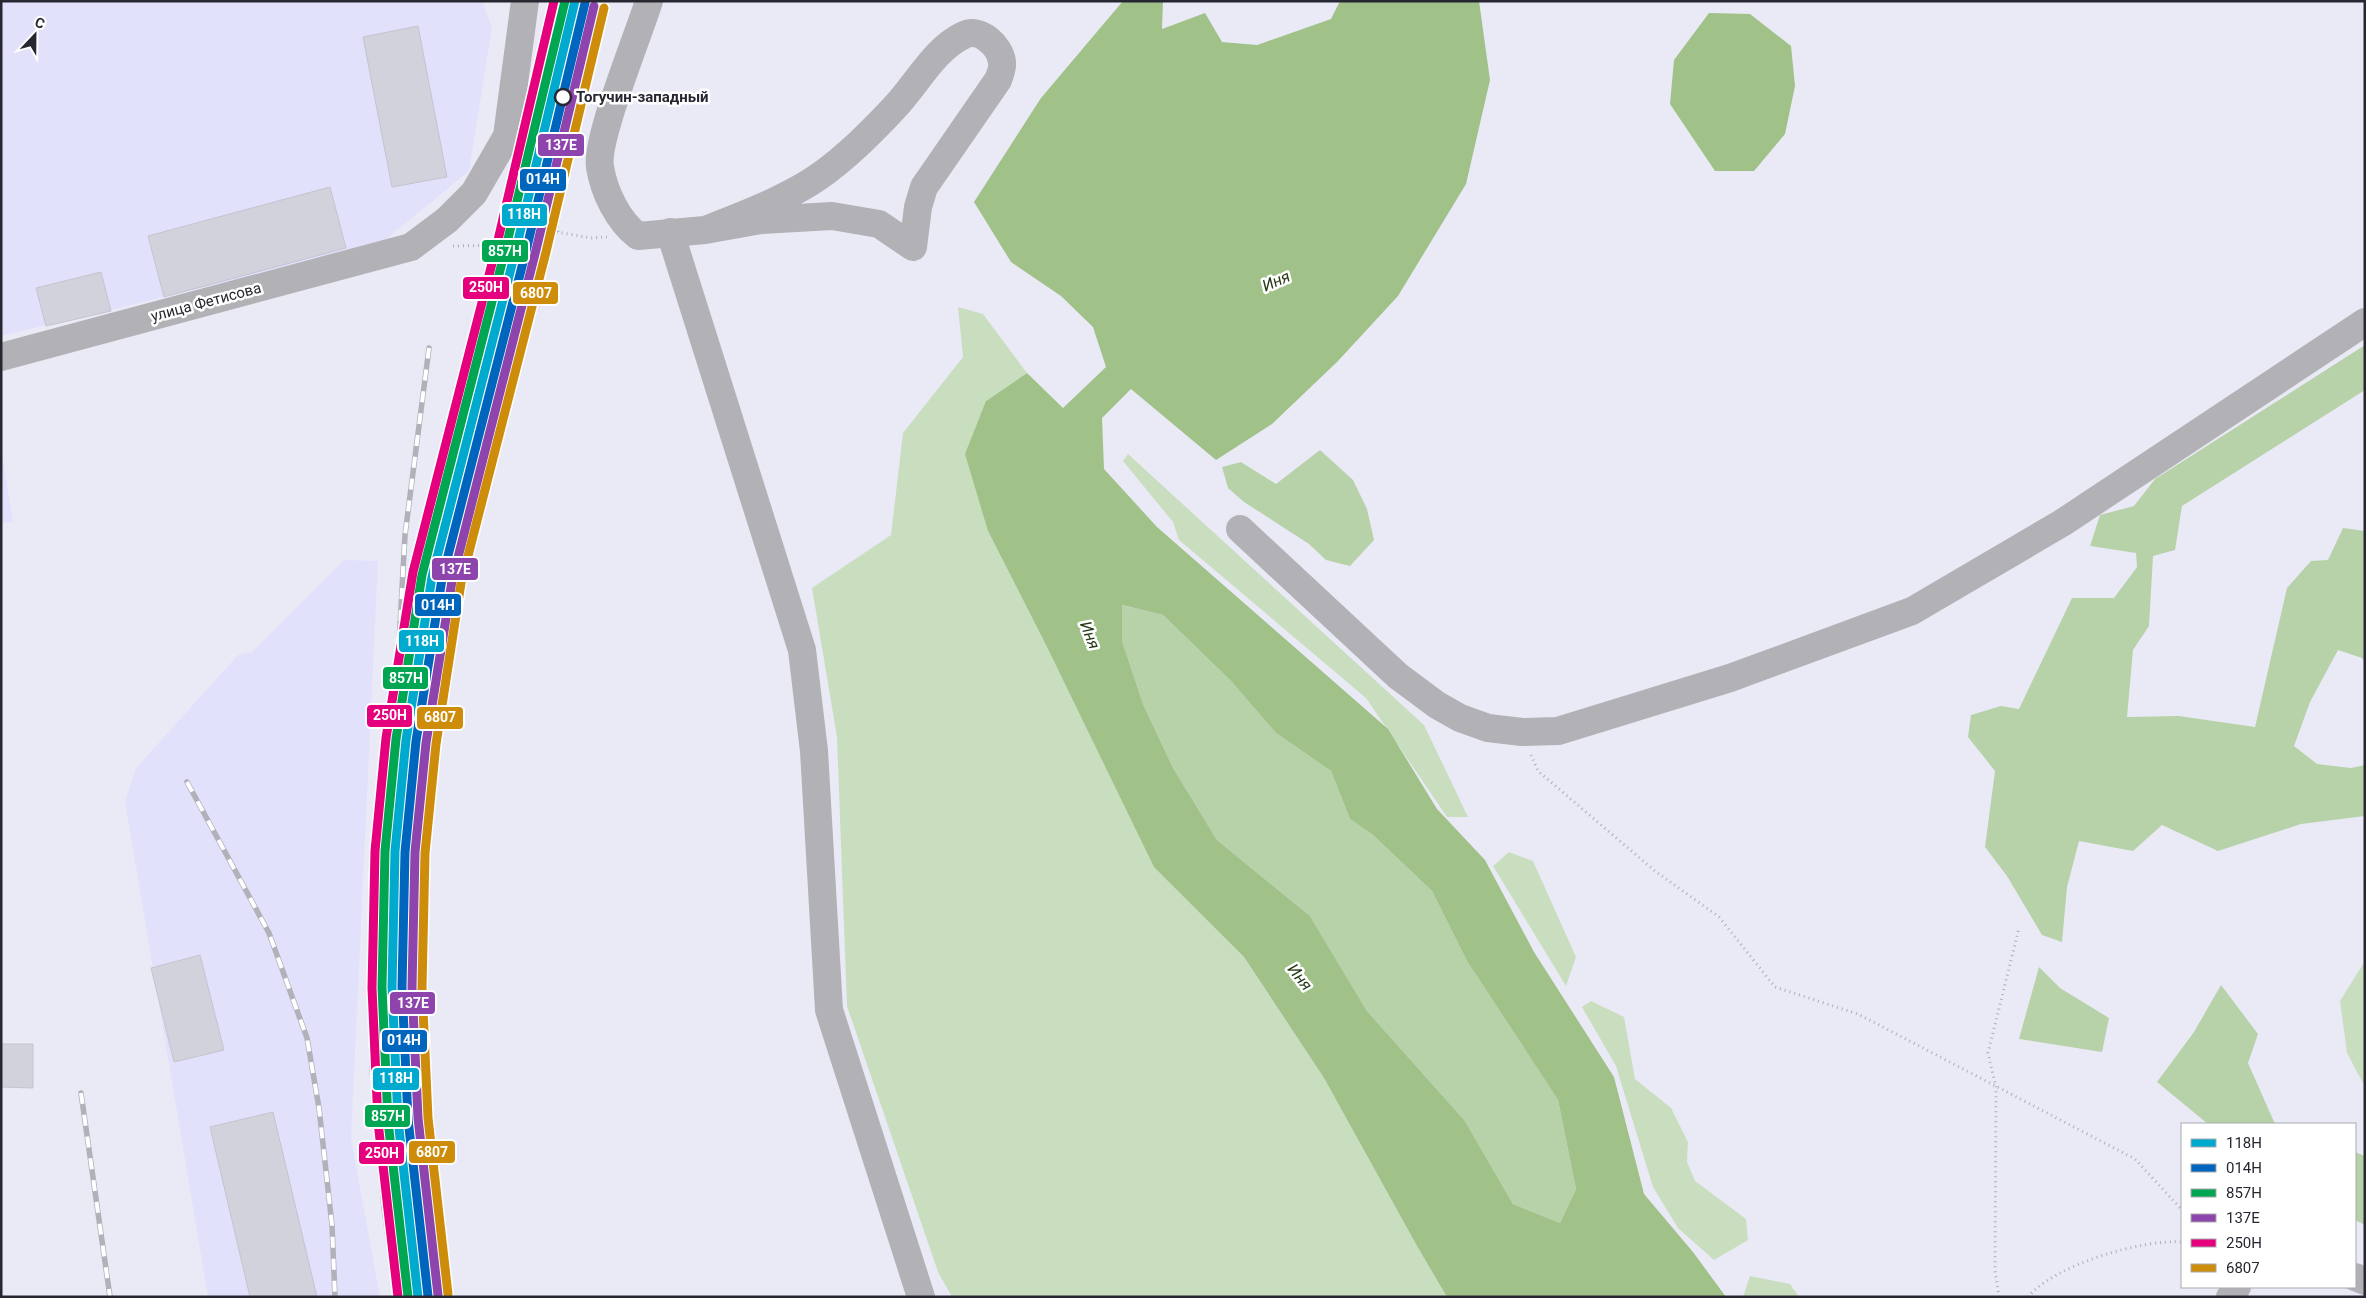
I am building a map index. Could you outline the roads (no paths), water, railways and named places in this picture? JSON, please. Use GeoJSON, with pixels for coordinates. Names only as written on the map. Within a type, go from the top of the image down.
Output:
{"type":"FeatureCollection","features":[{"type":"Feature","properties":{"kind":"street","name":"улица Фетисова"},"geometry":{"type":"LineString","coordinates":[[1,356],[411,247],[447,220],[474,193],[507,136],[525,1]]}},
{"type":"Feature","properties":{"kind":"street"},"geometry":{"type":"LineString","coordinates":[[649,1],[603,135],[599,166],[611,200],[625,226],[638,236],[705,230],[761,220],[832,216],[879,224],[913,247],[918,207],[924,187],[998,80],[1003,63],[997,48],[985,37],[974,32],[965,34],[947,46],[894,109],[850,151],[810,182],[770,203],[705,230]]}},
{"type":"Feature","properties":{"kind":"street"},"geometry":{"type":"LineString","coordinates":[[670,232],[802,650],[814,751],[829,1010],[921,1297]]}},
{"type":"Feature","properties":{"kind":"street"},"geometry":{"type":"LineString","coordinates":[[1240,529],[1398,676],[1437,705],[1460,718],[1488,728],[1522,732],[1558,731],[1730,678],[1912,611],[2062,523],[2365,322]]}},
{"type":"Feature","properties":{"kind":"water","name":"Иня"},"geometry":{"type":"Polygon","coordinates":[[[1123,1],[1163,1],[1162,29],[1205,13],[1222,42],[1257,45],[1331,19],[1340,1],[1479,1],[1490,80],[1466,184],[1398,296],[1337,362],[1272,424],[1216,460],[1131,389],[1102,418],[1104,469],[1157,527],[1388,729],[1437,809],[1485,860],[1534,952],[1614,1077],[1644,1194],[1693,1252],[1726,1297],[1447,1297],[1324,1078],[1244,957],[1154,867],[1046,645],[988,531],[965,454],[986,401],[1027,373],[1063,408],[1106,367],[1093,327],[1061,296],[1011,262],[974,202],[1041,98],[1123,1]],[[1122,605],[1122,641],[1143,704],[1173,768],[1217,840],[1310,916],[1367,1011],[1465,1121],[1513,1204],[1560,1223],[1576,1189],[1558,1100],[1467,961],[1432,891],[1373,835],[1350,819],[1331,771],[1276,733],[1231,681],[1163,615],[1122,605]]]}},
{"type":"Feature","properties":{"kind":"water"},"geometry":{"type":"Polygon","coordinates":[[[1709,13],[1750,14],[1791,46],[1795,86],[1785,134],[1754,171],[1715,171],[1670,104],[1674,60],[1709,13]]]}},
{"type":"Feature","properties":{"kind":"railway"},"geometry":{"type":"LineString","coordinates":[[399,643],[405,535],[429,348]]}},
{"type":"Feature","properties":{"kind":"railway"},"geometry":{"type":"LineString","coordinates":[[396,1297],[384,1208],[372,1070],[376,837],[388,738],[410,613],[425,536],[452,423]]}},
{"type":"Feature","properties":{"kind":"railway"},"geometry":{"type":"LineString","coordinates":[[187,782],[269,933],[307,1038],[319,1108],[332,1225],[335,1297]]}},
{"type":"Feature","properties":{"kind":"railway"},"geometry":{"type":"LineString","coordinates":[[81,1093],[110,1297]]}},
{"type":"Feature","properties":{"kind":"place","name":"Тогучин-западный"},"geometry":{"type":"Point","coordinates":[563,97]}}]}
